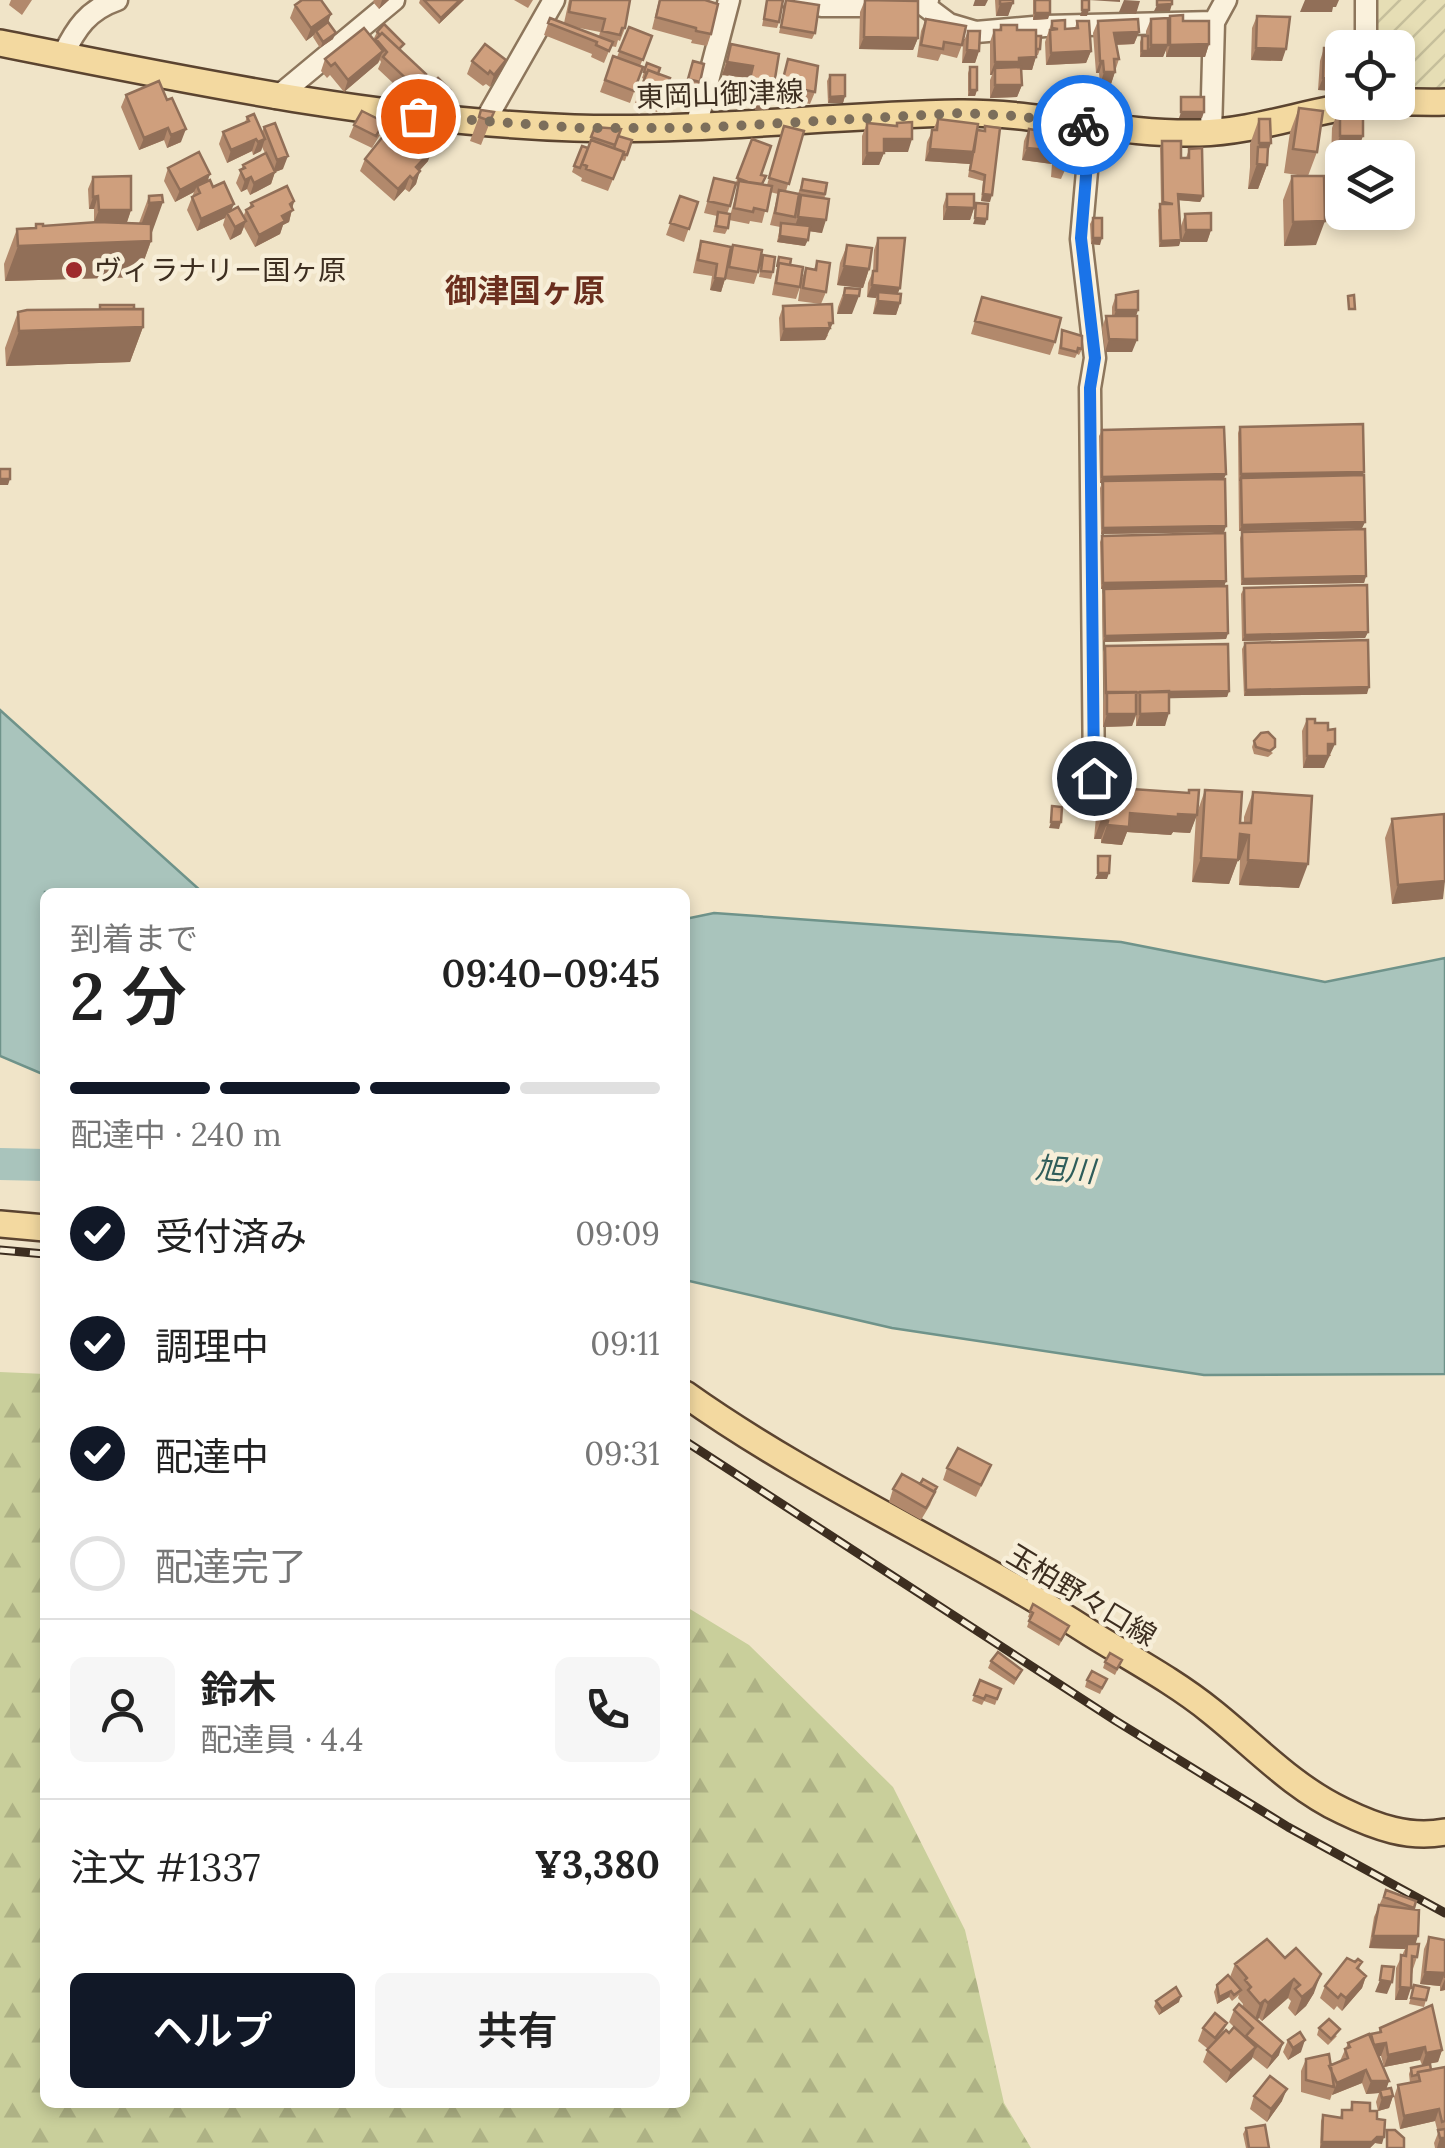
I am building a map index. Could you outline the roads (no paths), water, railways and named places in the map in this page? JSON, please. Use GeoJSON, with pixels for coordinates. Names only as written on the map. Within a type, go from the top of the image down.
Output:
{"type":"FeatureCollection","features":[{"type":"Feature","properties":{"kind":"main road","name":"東岡山御津線"},"geometry":{"type":"LineString","coordinates":[[0,42],[276,98],[484,123],[578,128],[696,128],[960,113],[1016,116],[1150,134],[1211,133],[1325,111]]}},
{"type":"Feature","properties":{"kind":"main road","name":"東岡山御津線"},"geometry":{"type":"LineString","coordinates":[[1415,102],[1445,102]]}},
{"type":"Feature","properties":{"kind":"main road"},"geometry":{"type":"LineString","coordinates":[[0,1224],[40,1228]]}},
{"type":"Feature","properties":{"kind":"main road","name":"玉柏野々口線"},"geometry":{"type":"LineString","coordinates":[[690,1397],[803,1470],[1080,1626],[1208,1708],[1296,1784],[1342,1810],[1389,1829],[1424,1836],[1445,1832]]}},
{"type":"Feature","properties":{"kind":"street"},"geometry":{"type":"LineString","coordinates":[[64,55],[84,18],[118,0]]}},
{"type":"Feature","properties":{"kind":"street"},"geometry":{"type":"LineString","coordinates":[[276,98],[394,0]]}},
{"type":"Feature","properties":{"kind":"street"},"geometry":{"type":"LineString","coordinates":[[484,123],[554,0]]}},
{"type":"Feature","properties":{"kind":"street"},"geometry":{"type":"LineString","coordinates":[[696,128],[728,0]]}},
{"type":"Feature","properties":{"kind":"street"},"geometry":{"type":"LineString","coordinates":[[792,0],[822,6],[926,3],[949,24],[976,32],[1045,26],[1214,22]]}},
{"type":"Feature","properties":{"kind":"street"},"geometry":{"type":"LineString","coordinates":[[1211,133],[1214,22],[1226,0]]}},
{"type":"Feature","properties":{"kind":"street"},"geometry":{"type":"LineString","coordinates":[[1366,0],[1366,30]]}},
{"type":"Feature","properties":{"kind":"street"},"geometry":{"type":"LineString","coordinates":[[1090,126],[1081,238],[1095,358],[1090,388],[1094,778]]}},
{"type":"Feature","properties":{"kind":"water"},"geometry":{"type":"Polygon","coordinates":[[[0,710],[198,888],[40,888],[40,1073],[0,1056],[0,710]]]}},
{"type":"Feature","properties":{"kind":"water","name":"旭川"},"geometry":{"type":"Polygon","coordinates":[[[714,913],[1121,942],[1325,982],[1445,958],[1445,1374],[1204,1375],[892,1328],[690,1281],[690,918],[714,913]]]}},
{"type":"Feature","properties":{"kind":"waterway"},"geometry":{"type":"LineString","coordinates":[[0,1164],[40,1165]]}},
{"type":"Feature","properties":{"kind":"railway"},"geometry":{"type":"LineString","coordinates":[[0,1250],[40,1254]]}},
{"type":"Feature","properties":{"kind":"railway"},"geometry":{"type":"LineString","coordinates":[[690,1444],[1116,1721],[1288,1827],[1445,1913]]}},
{"type":"Feature","properties":{"kind":"place","name":"ヴィラナリー国ヶ原"},"geometry":{"type":"Point","coordinates":[74,270]}},
{"type":"Feature","properties":{"kind":"district","name":"御津国ヶ原"},"geometry":{"type":"Point","coordinates":[525,291]}}]}
